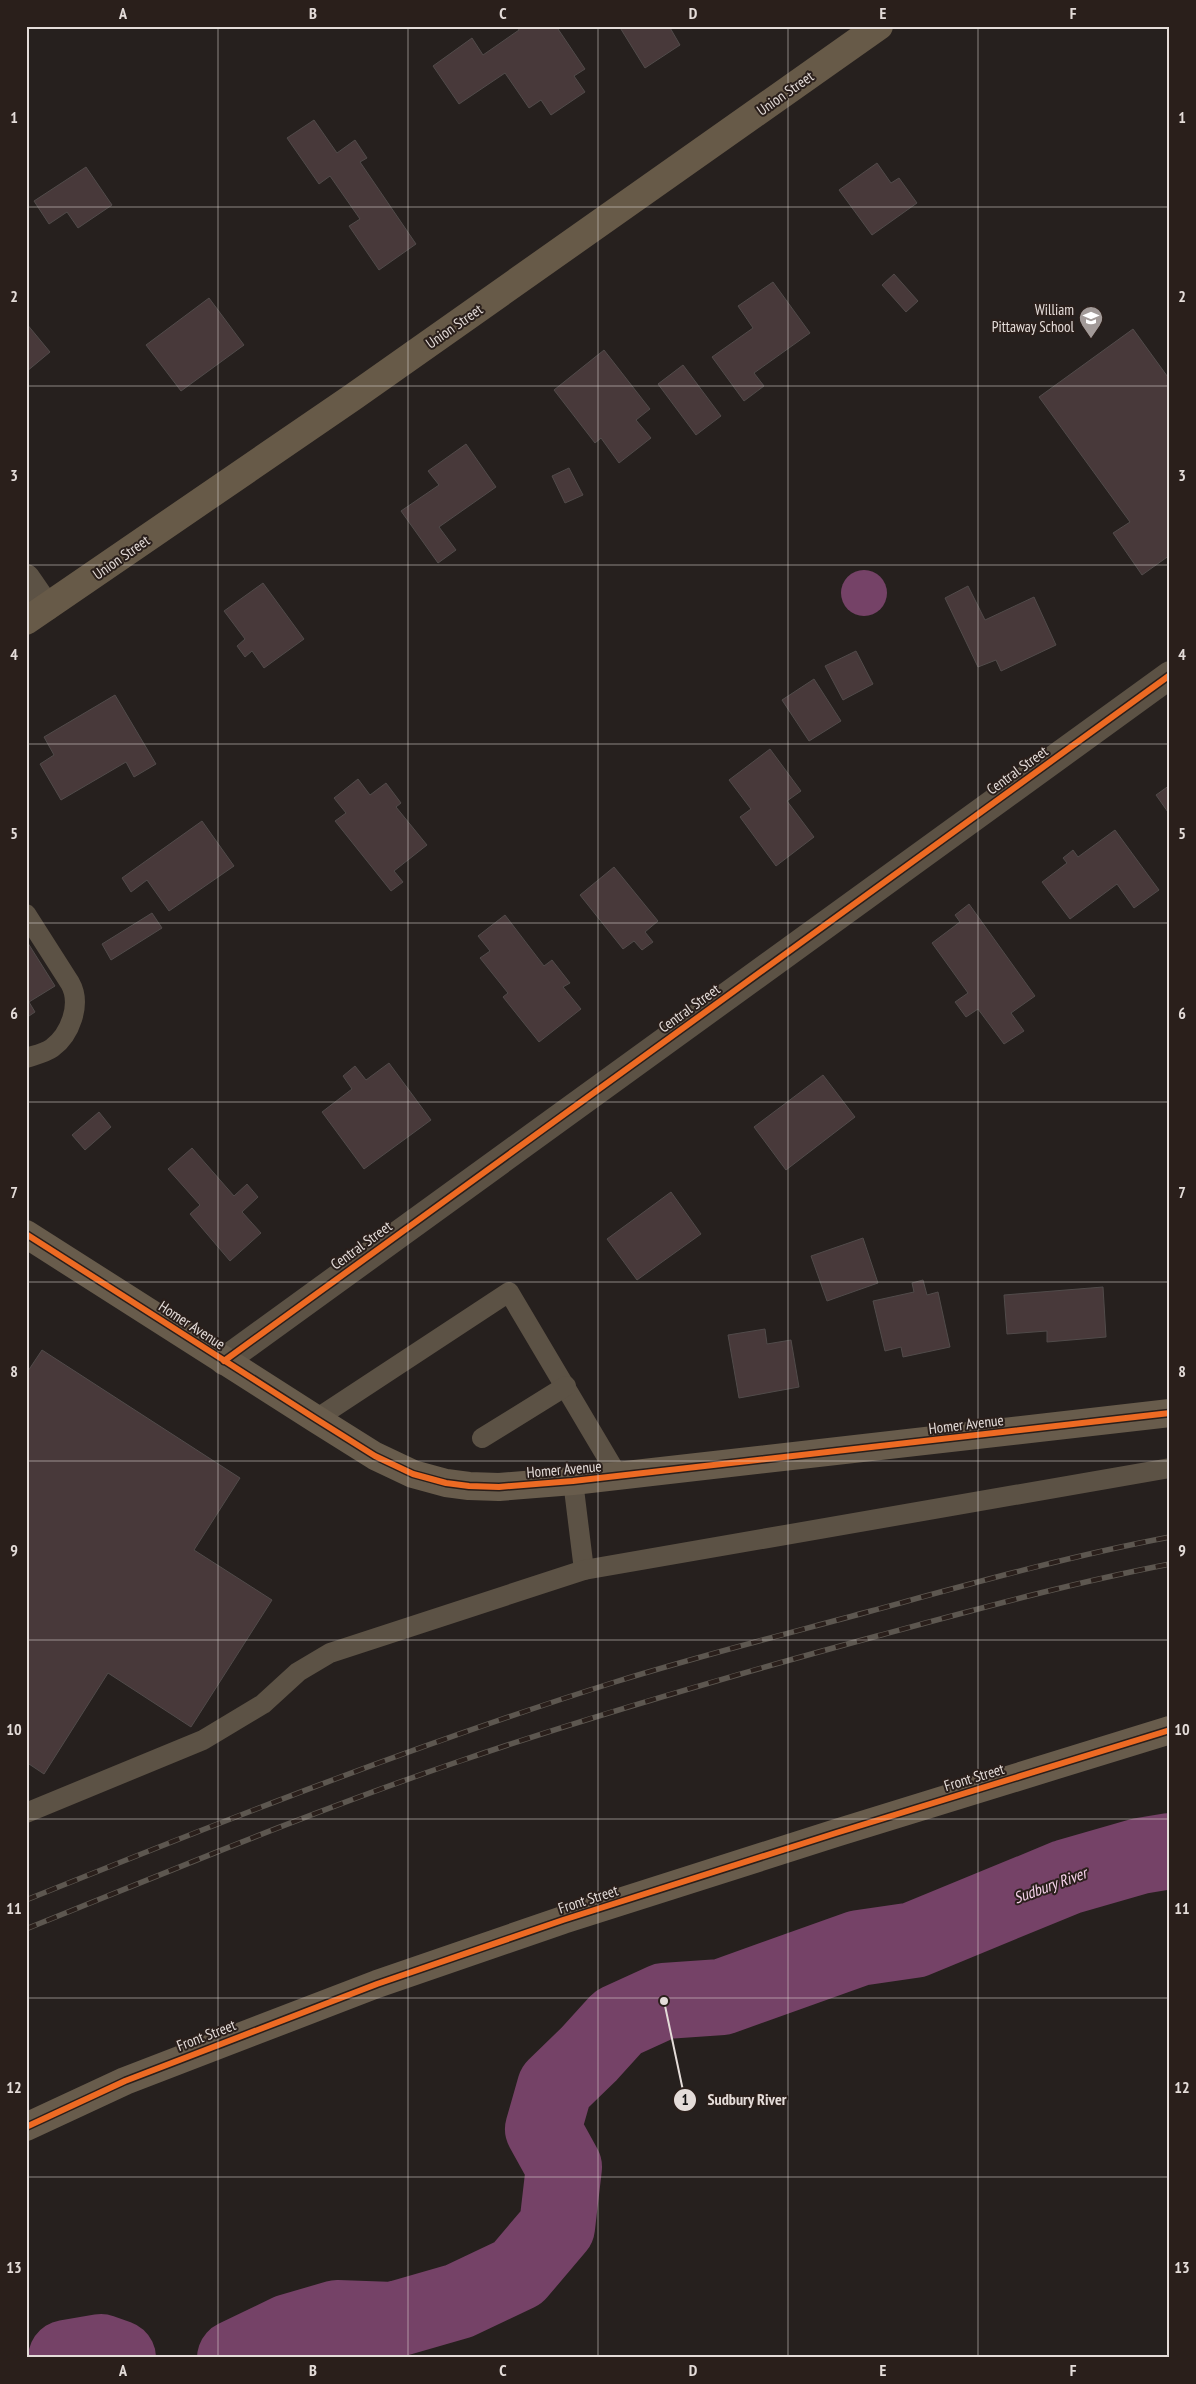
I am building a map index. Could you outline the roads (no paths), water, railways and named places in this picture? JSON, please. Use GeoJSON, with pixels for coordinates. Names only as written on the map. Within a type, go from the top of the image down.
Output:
{"type":"FeatureCollection","features":[{"type":"Feature","properties":{"kind":"main road","name":"Union Street"},"geometry":{"type":"LineString","coordinates":[[36,614],[353,397],[879,26]]}},
{"type":"Feature","properties":{"kind":"street"},"geometry":{"type":"LineString","coordinates":[[26,578],[36,614]]}},
{"type":"Feature","properties":{"kind":"street","name":"Central Street"},"geometry":{"type":"LineString","coordinates":[[224,1360],[1170,675]]}},
{"type":"Feature","properties":{"kind":"street","name":"Homer Avenue"},"geometry":{"type":"LineString","coordinates":[[26,1234],[316,1420],[389,1462],[414,1474],[446,1483],[499,1487],[573,1481],[1170,1413]]}},
{"type":"Feature","properties":{"kind":"street","name":"Front Street"},"geometry":{"type":"LineString","coordinates":[[26,2126],[125,2081],[377,1984],[563,1920],[1170,1730]]}},
{"type":"Feature","properties":{"kind":"lane"},"geometry":{"type":"LineString","coordinates":[[26,914],[75,994],[72,1018],[59,1042],[46,1052],[26,1058]]}},
{"type":"Feature","properties":{"kind":"lane"},"geometry":{"type":"LineString","coordinates":[[316,1420],[509,1292],[618,1476]]}},
{"type":"Feature","properties":{"kind":"lane"},"geometry":{"type":"LineString","coordinates":[[482,1438],[566,1386]]}},
{"type":"Feature","properties":{"kind":"lane"},"geometry":{"type":"LineString","coordinates":[[26,1813],[203,1740],[263,1704],[298,1672],[330,1653],[584,1570],[1170,1468]]}},
{"type":"Feature","properties":{"kind":"lane"},"geometry":{"type":"LineString","coordinates":[[573,1481],[584,1570]]}},
{"type":"Feature","properties":{"kind":"waterway","name":"Sudbury River"},"geometry":{"type":"LineString","coordinates":[[235,2358],[289,2332],[337,2318],[393,2320],[459,2301],[518,2273],[557,2227],[564,2167],[543,2129],[555,2087],[618,2022],[664,2001],[722,1997],[859,1948],[914,1940],[1067,1877],[1140,1856],[1170,1851]]}},
{"type":"Feature","properties":{"kind":"waterway","name":"Sudbury River"},"geometry":{"type":"LineString","coordinates":[[66,2358],[101,2352],[118,2358]]}},
{"type":"Feature","properties":{"kind":"railway"},"geometry":{"type":"LineString","coordinates":[[26,1900],[318,1785],[540,1706],[615,1682],[711,1654],[982,1581],[1095,1553],[1170,1537]]}},
{"type":"Feature","properties":{"kind":"railway"},"geometry":{"type":"LineString","coordinates":[[26,1929],[350,1800],[563,1727],[720,1680],[913,1626],[1059,1588],[1170,1564]]}},
{"type":"Feature","properties":{"kind":"place","name":"William Pittaway School"},"geometry":{"type":"Point","coordinates":[1091,339]}},
{"type":"Feature","properties":{"kind":"place","name":"Sudbury River"},"geometry":{"type":"Point","coordinates":[664,2001]}}]}
